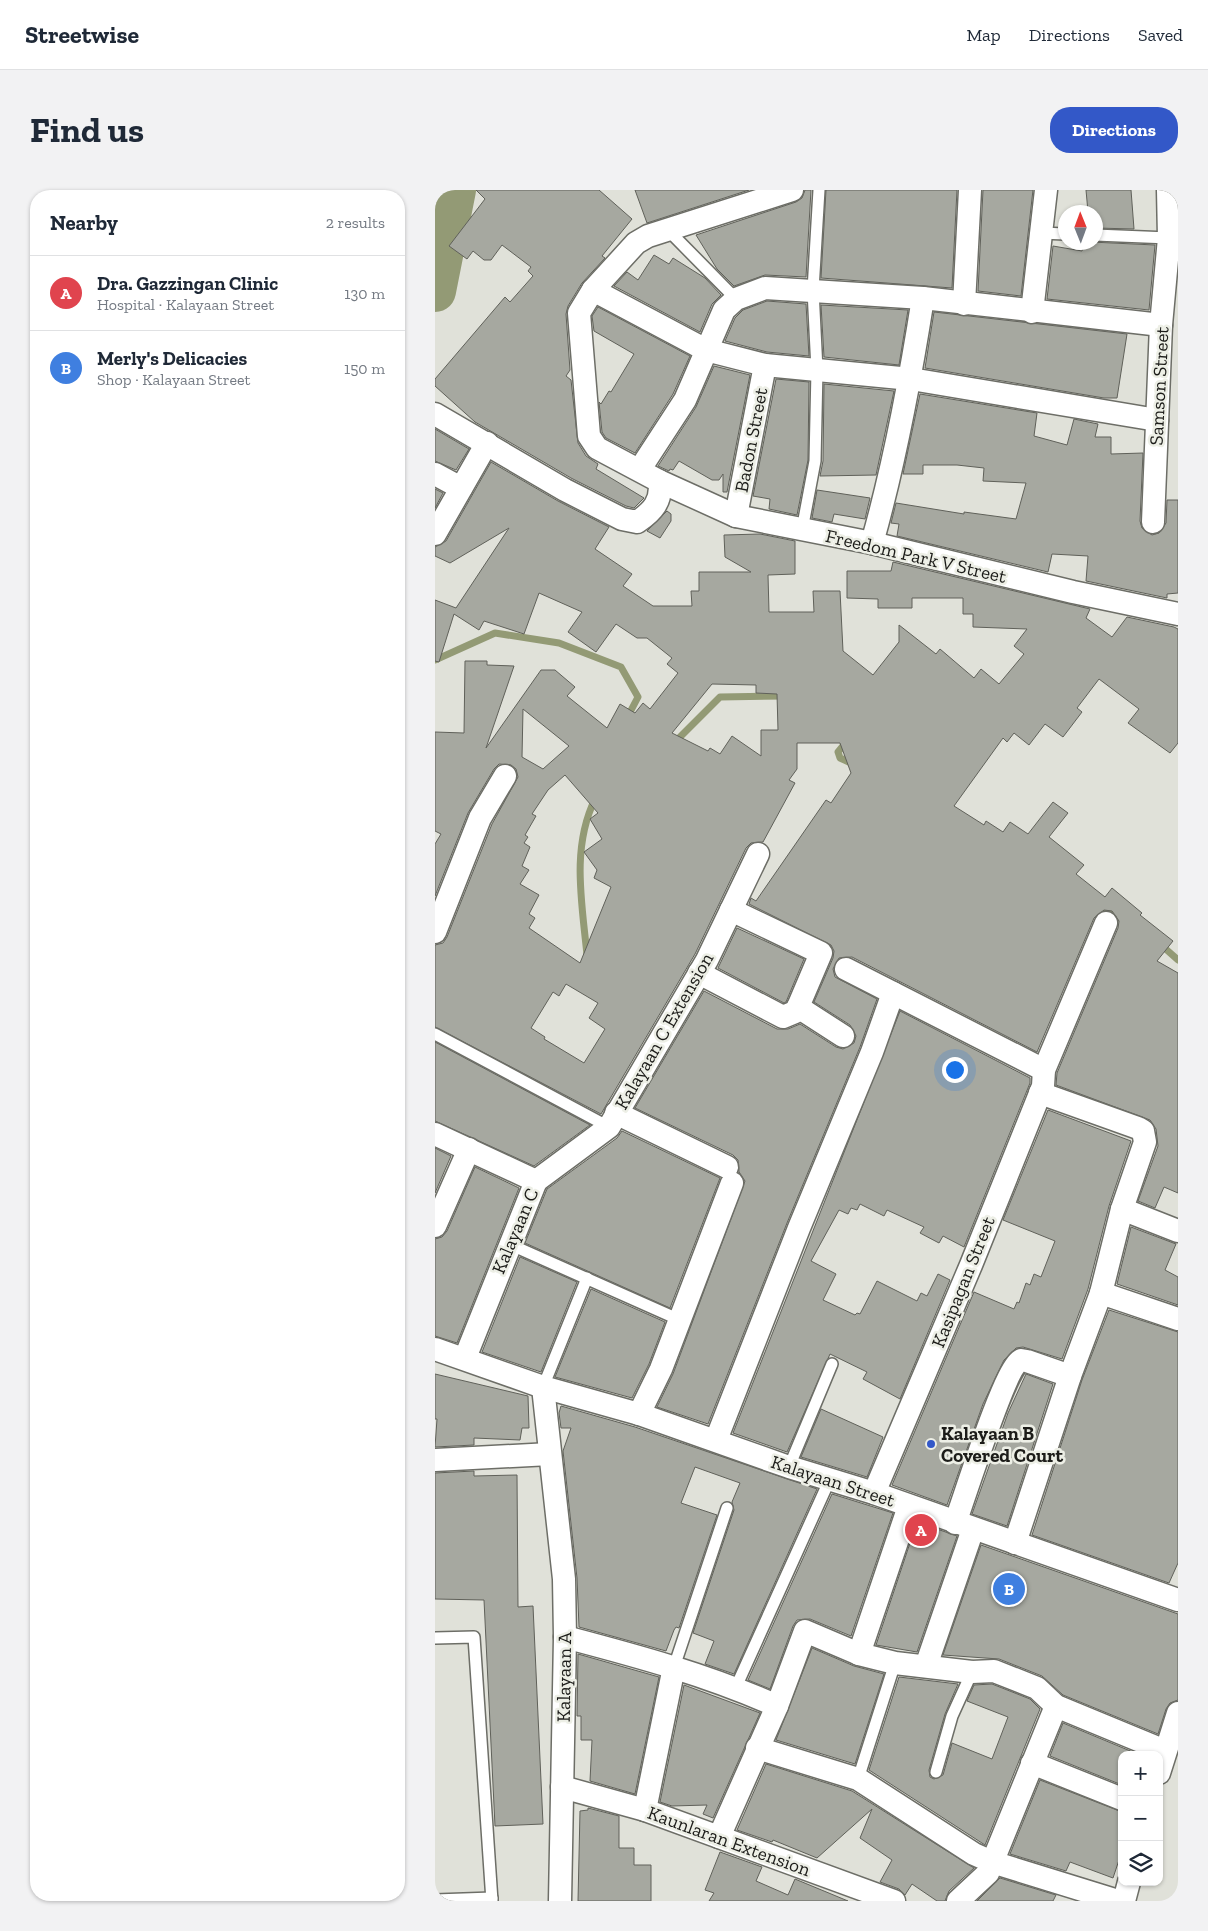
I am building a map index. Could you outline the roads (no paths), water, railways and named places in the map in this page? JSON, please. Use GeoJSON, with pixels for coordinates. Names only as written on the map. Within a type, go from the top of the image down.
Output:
{"type":"FeatureCollection","features":[{"type":"Feature","properties":{"kind":"street"},"geometry":{"type":"LineString","coordinates":[[792,190],[648,236],[636,243],[593,290],[706,350],[765,365],[911,379],[1157,420]]}},
{"type":"Feature","properties":{"kind":"street"},"geometry":{"type":"LineString","coordinates":[[964,304],[970,190]]}},
{"type":"Feature","properties":{"kind":"street"},"geometry":{"type":"LineString","coordinates":[[1032,312],[1046,190]]}},
{"type":"Feature","properties":{"kind":"street","name":"Samson Street"},"geometry":{"type":"LineString","coordinates":[[1153,522],[1161,325],[1169,238],[1168,190]]}},
{"type":"Feature","properties":{"kind":"street"},"geometry":{"type":"LineString","coordinates":[[640,469],[685,400],[724,310],[736,299],[765,288],[923,298],[1032,312],[1161,325]]}},
{"type":"Feature","properties":{"kind":"street","name":"Freedom Park V Street"},"geometry":{"type":"LineString","coordinates":[[593,290],[579,313],[589,436],[597,448],[640,469],[659,481],[736,516],[872,543],[1073,592],[1178,614]]}},
{"type":"Feature","properties":{"kind":"street"},"geometry":{"type":"LineString","coordinates":[[872,543],[890,479],[911,379],[923,298]]}},
{"type":"Feature","properties":{"kind":"street","name":"Badon Street"},"geometry":{"type":"LineString","coordinates":[[736,516],[765,365]]}},
{"type":"Feature","properties":{"kind":"street"},"geometry":{"type":"LineString","coordinates":[[435,414],[565,490],[629,521],[637,522],[658,502],[659,481]]}},
{"type":"Feature","properties":{"kind":"street"},"geometry":{"type":"LineString","coordinates":[[435,534],[487,443]]}},
{"type":"Feature","properties":{"kind":"street"},"geometry":{"type":"LineString","coordinates":[[435,474],[461,488]]}},
{"type":"Feature","properties":{"kind":"street"},"geometry":{"type":"LineString","coordinates":[[435,932],[480,818],[505,776]]}},
{"type":"Feature","properties":{"kind":"street","name":"Kalayaan C Extension"},"geometry":{"type":"LineString","coordinates":[[536,1181],[612,1120],[699,973],[758,854]]}},
{"type":"Feature","properties":{"kind":"street"},"geometry":{"type":"LineString","coordinates":[[699,973],[783,1017],[795,1012],[798,1007],[821,953],[731,910]]}},
{"type":"Feature","properties":{"kind":"street","name":"Kasipagan Street"},"geometry":{"type":"LineString","coordinates":[[874,1493],[971,1265],[1040,1093],[1044,1070],[1106,923]]}},
{"type":"Feature","properties":{"kind":"street"},"geometry":{"type":"LineString","coordinates":[[846,970],[1044,1070]]}},
{"type":"Feature","properties":{"kind":"street"},"geometry":{"type":"LineString","coordinates":[[716,1440],[799,1228],[872,1052],[893,993]]}},
{"type":"Feature","properties":{"kind":"street"},"geometry":{"type":"LineString","coordinates":[[798,1007],[843,1036]]}},
{"type":"Feature","properties":{"kind":"street"},"geometry":{"type":"LineString","coordinates":[[1015,1544],[1070,1376],[1101,1293],[1122,1209],[1145,1142],[1143,1131],[1040,1093]]}},
{"type":"Feature","properties":{"kind":"street"},"geometry":{"type":"LineString","coordinates":[[612,1120],[730,1175],[680,1320],[661,1369],[639,1414]]}},
{"type":"Feature","properties":{"kind":"street","name":"Kalayaan C"},"geometry":{"type":"LineString","coordinates":[[435,1134],[536,1181],[509,1244],[465,1358]]}},
{"type":"Feature","properties":{"kind":"street"},"geometry":{"type":"LineString","coordinates":[[435,1226],[469,1150]]}},
{"type":"Feature","properties":{"kind":"street"},"geometry":{"type":"LineString","coordinates":[[1122,1209],[1178,1231]]}},
{"type":"Feature","properties":{"kind":"street"},"geometry":{"type":"LineString","coordinates":[[1101,1293],[1178,1319]]}},
{"type":"Feature","properties":{"kind":"street","name":"Kalayaan Street"},"geometry":{"type":"LineString","coordinates":[[435,1349],[543,1387],[639,1414],[716,1440],[789,1468],[874,1493],[1178,1600]]}},
{"type":"Feature","properties":{"kind":"street"},"geometry":{"type":"LineString","coordinates":[[925,1666],[1000,1396],[1015,1365],[1021,1360],[1027,1361],[1070,1376]]}},
{"type":"Feature","properties":{"kind":"street","name":"Kalayaan A"},"geometry":{"type":"LineString","coordinates":[[543,1387],[564,1579],[565,1638],[560,1901]]}},
{"type":"Feature","properties":{"kind":"street"},"geometry":{"type":"LineString","coordinates":[[435,1460],[550,1454]]}},
{"type":"Feature","properties":{"kind":"street"},"geometry":{"type":"LineString","coordinates":[[859,1654],[909,1506]]}},
{"type":"Feature","properties":{"kind":"street"},"geometry":{"type":"LineString","coordinates":[[719,1837],[777,1706],[805,1631],[859,1654],[895,1663],[972,1672],[994,1671],[1037,1688],[1056,1706],[1165,1751]]}},
{"type":"Feature","properties":{"kind":"street"},"geometry":{"type":"LineString","coordinates":[[565,1638],[674,1667],[737,1687],[777,1706]]}},
{"type":"Feature","properties":{"kind":"street"},"geometry":{"type":"LineString","coordinates":[[645,1810],[674,1667]]}},
{"type":"Feature","properties":{"kind":"street"},"geometry":{"type":"LineString","coordinates":[[958,1901],[988,1873],[1056,1706]]}},
{"type":"Feature","properties":{"kind":"street"},"geometry":{"type":"LineString","coordinates":[[1163,1758],[1178,1713]]}},
{"type":"Feature","properties":{"kind":"street"},"geometry":{"type":"LineString","coordinates":[[757,1748],[858,1780],[974,1854],[992,1862],[1118,1901]]}},
{"type":"Feature","properties":{"kind":"street"},"geometry":{"type":"LineString","coordinates":[[1033,1763],[1118,1797]]}},
{"type":"Feature","properties":{"kind":"street","name":"Kaunlaran Extension"},"geometry":{"type":"LineString","coordinates":[[562,1787],[645,1810],[894,1901]]}},
{"type":"Feature","properties":{"kind":"street"},"geometry":{"type":"LineString","coordinates":[[1124,1901],[1128,1886]]}},
{"type":"Feature","properties":{"kind":"lane"},"geometry":{"type":"LineString","coordinates":[[802,530],[815,461],[817,370],[813,290],[819,190]]}},
{"type":"Feature","properties":{"kind":"lane"},"geometry":{"type":"LineString","coordinates":[[667,229],[736,299]]}},
{"type":"Feature","properties":{"kind":"lane"},"geometry":{"type":"LineString","coordinates":[[1041,233],[1058,234]]}},
{"type":"Feature","properties":{"kind":"lane"},"geometry":{"type":"LineString","coordinates":[[1103,235],[1169,238]]}},
{"type":"Feature","properties":{"kind":"lane"},"geometry":{"type":"LineString","coordinates":[[435,1034],[612,1120]]}},
{"type":"Feature","properties":{"kind":"lane"},"geometry":{"type":"LineString","coordinates":[[509,1244],[680,1320]]}},
{"type":"Feature","properties":{"kind":"lane"},"geometry":{"type":"LineString","coordinates":[[543,1387],[587,1278]]}},
{"type":"Feature","properties":{"kind":"lane"},"geometry":{"type":"LineString","coordinates":[[789,1468],[831,1364]]}},
{"type":"Feature","properties":{"kind":"lane"},"geometry":{"type":"LineString","coordinates":[[737,1687],[830,1479]]}},
{"type":"Feature","properties":{"kind":"lane"},"geometry":{"type":"LineString","coordinates":[[674,1667],[727,1508]]}},
{"type":"Feature","properties":{"kind":"lane"},"geometry":{"type":"LineString","coordinates":[[435,1638],[473,1637],[492,1899],[435,1900]]}},
{"type":"Feature","properties":{"kind":"lane"},"geometry":{"type":"LineString","coordinates":[[858,1780],[895,1663]]}},
{"type":"Feature","properties":{"kind":"lane"},"geometry":{"type":"LineString","coordinates":[[936,1772],[952,1716],[972,1672]]}},
{"type":"Feature","properties":{"kind":"waterway"},"geometry":{"type":"LineString","coordinates":[[435,291],[455,190]]}},
{"type":"Feature","properties":{"kind":"waterway"},"geometry":{"type":"LineString","coordinates":[[435,660],[495,633],[559,643],[621,667],[638,697],[627,718]]}},
{"type":"Feature","properties":{"kind":"waterway"},"geometry":{"type":"LineString","coordinates":[[674,743],[720,697],[786,696]]}},
{"type":"Feature","properties":{"kind":"waterway"},"geometry":{"type":"LineString","coordinates":[[847,741],[838,752],[840,758],[851,763],[856,761]]}},
{"type":"Feature","properties":{"kind":"waterway"},"geometry":{"type":"LineString","coordinates":[[587,955],[581,896],[581,856],[583,837],[595,799]]}},
{"type":"Feature","properties":{"kind":"waterway"},"geometry":{"type":"LineString","coordinates":[[1095,907],[1124,920]]}},
{"type":"Feature","properties":{"kind":"waterway"},"geometry":{"type":"LineString","coordinates":[[1160,944],[1178,960]]}},
{"type":"Feature","properties":{"kind":"place","name":"Kalayaan B Covered Court"},"geometry":{"type":"Point","coordinates":[931,1444]}},
{"type":"Feature","properties":{"kind":"place","name":"Dra. Gazzingan Clinic"},"geometry":{"type":"Point","coordinates":[921,1530]}},
{"type":"Feature","properties":{"kind":"place","name":"Merly's Delicacies"},"geometry":{"type":"Point","coordinates":[1009,1589]}}]}
